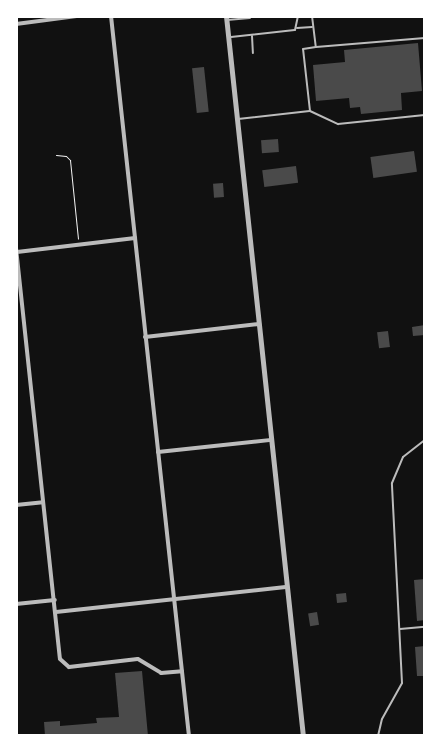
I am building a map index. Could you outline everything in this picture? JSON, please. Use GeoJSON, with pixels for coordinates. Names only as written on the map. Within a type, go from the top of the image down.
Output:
{"type":"FeatureCollection","features":[{"type":"Feature","properties":{"kind":"street"},"geometry":{"type":"LineString","coordinates":[[16,24],[78,16]]}},
{"type":"Feature","properties":{"kind":"street"},"geometry":{"type":"LineString","coordinates":[[111,16],[189,736]]}},
{"type":"Feature","properties":{"kind":"street"},"geometry":{"type":"LineString","coordinates":[[226,18],[303,736]]}},
{"type":"Feature","properties":{"kind":"street"},"geometry":{"type":"LineString","coordinates":[[17,252],[135,238]]}},
{"type":"Feature","properties":{"kind":"street"},"geometry":{"type":"LineString","coordinates":[[16,248],[60,659],[69,667],[138,659],[161,673],[182,671]]}},
{"type":"Feature","properties":{"kind":"street"},"geometry":{"type":"LineString","coordinates":[[16,301],[22,301]]}},
{"type":"Feature","properties":{"kind":"street"},"geometry":{"type":"LineString","coordinates":[[145,337],[259,324]]}},
{"type":"Feature","properties":{"kind":"street"},"geometry":{"type":"LineString","coordinates":[[158,452],[271,440]]}},
{"type":"Feature","properties":{"kind":"street"},"geometry":{"type":"LineString","coordinates":[[16,505],[44,502]]}},
{"type":"Feature","properties":{"kind":"street"},"geometry":{"type":"LineString","coordinates":[[56,612],[286,587]]}},
{"type":"Feature","properties":{"kind":"street"},"geometry":{"type":"LineString","coordinates":[[16,604],[54,600]]}},
{"type":"Feature","properties":{"kind":"lane"},"geometry":{"type":"LineString","coordinates":[[226,18],[261,16]]}},
{"type":"Feature","properties":{"kind":"lane"},"geometry":{"type":"LineString","coordinates":[[297,28],[298,16]]}},
{"type":"Feature","properties":{"kind":"lane"},"geometry":{"type":"LineString","coordinates":[[312,16],[316,47]]}},
{"type":"Feature","properties":{"kind":"lane"},"geometry":{"type":"LineString","coordinates":[[228,38],[313,27]]}},
{"type":"Feature","properties":{"kind":"lane"},"geometry":{"type":"LineString","coordinates":[[252,35],[253,53]]}},
{"type":"Feature","properties":{"kind":"lane"},"geometry":{"type":"LineString","coordinates":[[310,111],[303,49],[425,38]]}},
{"type":"Feature","properties":{"kind":"lane"},"geometry":{"type":"LineString","coordinates":[[237,119],[310,111],[338,124],[425,116]]}},
{"type":"Feature","properties":{"kind":"lane"},"geometry":{"type":"LineString","coordinates":[[378,736],[382,719],[402,683],[392,483],[403,457],[425,440]]}},
{"type":"Feature","properties":{"kind":"lane"},"geometry":{"type":"LineString","coordinates":[[400,629],[425,627]]}},
{"type":"Feature","properties":{"kind":"path"},"geometry":{"type":"LineString","coordinates":[[56,155],[66,156],[70,160],[79,244]]}},
{"type":"Feature","properties":{"kind":"building"},"geometry":{"type":"Polygon","coordinates":[[[418,43],[422,91],[401,93],[402,110],[361,114],[360,107],[350,108],[349,98],[316,101],[313,65],[345,62],[344,50],[418,43]]]}},
{"type":"Feature","properties":{"kind":"building"},"geometry":{"type":"Polygon","coordinates":[[[204,67],[209,112],[197,113],[192,68],[204,67]]]}},
{"type":"Feature","properties":{"kind":"building"},"geometry":{"type":"Polygon","coordinates":[[[278,139],[279,152],[262,153],[261,140],[278,139]]]}},
{"type":"Feature","properties":{"kind":"building"},"geometry":{"type":"Polygon","coordinates":[[[414,151],[417,172],[373,178],[370,157],[414,151]]]}},
{"type":"Feature","properties":{"kind":"building"},"geometry":{"type":"Polygon","coordinates":[[[296,166],[298,183],[264,187],[262,170],[296,166]]]}},
{"type":"Feature","properties":{"kind":"building"},"geometry":{"type":"Polygon","coordinates":[[[223,183],[224,197],[214,198],[213,184],[223,183]]]}},
{"type":"Feature","properties":{"kind":"building"},"geometry":{"type":"Polygon","coordinates":[[[425,325],[425,335],[413,336],[412,327],[425,325]]]}},
{"type":"Feature","properties":{"kind":"building"},"geometry":{"type":"Polygon","coordinates":[[[388,331],[390,347],[379,348],[377,332],[388,331]]]}},
{"type":"Feature","properties":{"kind":"building"},"geometry":{"type":"Polygon","coordinates":[[[425,579],[425,620],[417,621],[414,580],[425,579]]]}},
{"type":"Feature","properties":{"kind":"building"},"geometry":{"type":"Polygon","coordinates":[[[346,593],[347,602],[337,603],[336,594],[346,593]]]}},
{"type":"Feature","properties":{"kind":"building"},"geometry":{"type":"Polygon","coordinates":[[[317,612],[319,625],[310,626],[308,613],[317,612]]]}},
{"type":"Feature","properties":{"kind":"building"},"geometry":{"type":"Polygon","coordinates":[[[425,646],[425,680],[423,680],[423,676],[417,676],[415,647],[425,646]]]}},
{"type":"Feature","properties":{"kind":"building"},"geometry":{"type":"Polygon","coordinates":[[[142,671],[148,736],[45,736],[44,722],[60,721],[60,726],[97,723],[96,718],[119,717],[115,673],[142,671]]]}}]}
